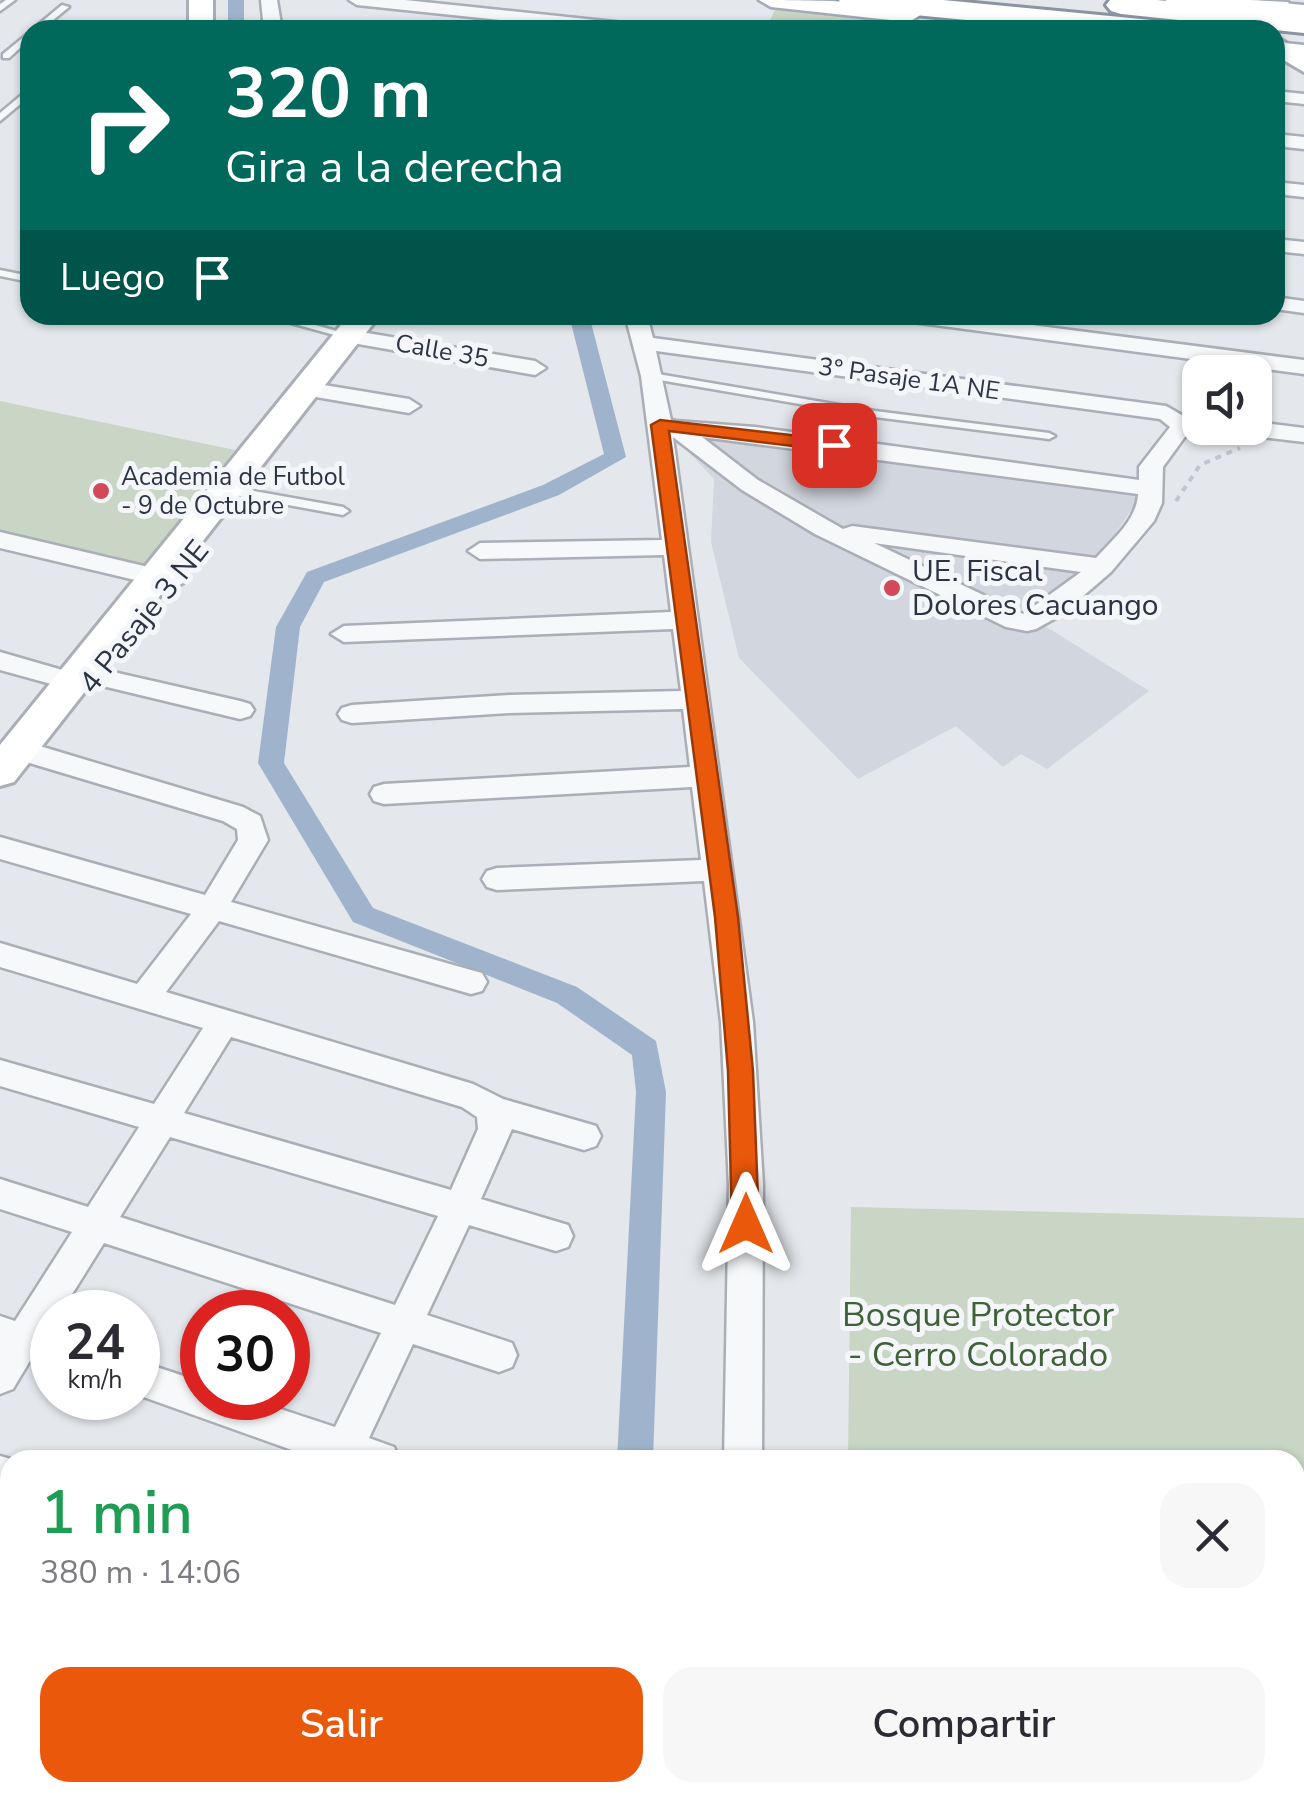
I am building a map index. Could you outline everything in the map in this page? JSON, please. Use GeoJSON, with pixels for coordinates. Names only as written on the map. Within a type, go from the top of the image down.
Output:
{"type":"FeatureCollection","features":[{"type":"Feature","properties":{"kind":"highway"},"geometry":{"type":"LineString","coordinates":[[853,0],[1059,20]]}},
{"type":"Feature","properties":{"kind":"highway"},"geometry":{"type":"LineString","coordinates":[[1070,0],[1299,16]]}},
{"type":"Feature","properties":{"kind":"main road"},"geometry":{"type":"LineString","coordinates":[[771,0],[971,20]]}},
{"type":"Feature","properties":{"kind":"main road"},"geometry":{"type":"LineString","coordinates":[[1177,0],[1222,11]]}},
{"type":"Feature","properties":{"kind":"street"},"geometry":{"type":"LineString","coordinates":[[357,0],[548,20]]}},
{"type":"Feature","properties":{"kind":"street"},"geometry":{"type":"LineString","coordinates":[[1287,52],[1304,88]]}},
{"type":"Feature","properties":{"kind":"street","name":"Calle 35"},"geometry":{"type":"LineString","coordinates":[[357,325],[535,368]]}},
{"type":"Feature","properties":{"kind":"street","name":"4 Pasaje 3 NE"},"geometry":{"type":"LineString","coordinates":[[165,580],[243,494],[324,392],[357,325]]}},
{"type":"Feature","properties":{"kind":"street","name":"4 Pasaje 3 NE"},"geometry":{"type":"LineString","coordinates":[[8,770],[165,580],[357,325]]}},
{"type":"Feature","properties":{"kind":"street"},"geometry":{"type":"LineString","coordinates":[[638,325],[668,426],[676,547],[737,1022],[746,1185],[743,1450]]}},
{"type":"Feature","properties":{"kind":"street"},"geometry":{"type":"LineString","coordinates":[[982,325],[1304,367]]}},
{"type":"Feature","properties":{"kind":"street","name":"3° Pasaje 1A NE"},"geometry":{"type":"LineString","coordinates":[[643,343],[1175,416],[1181,428],[1151,466],[1148,488]]}},
{"type":"Feature","properties":{"kind":"street"},"geometry":{"type":"LineString","coordinates":[[324,392],[408,406]]}},
{"type":"Feature","properties":{"kind":"street"},"geometry":{"type":"LineString","coordinates":[[668,426],[755,434],[1148,488],[1150,503],[1142,521],[1102,567],[1039,619],[1014,622],[824,529],[750,485],[668,426]]}},
{"type":"Feature","properties":{"kind":"street"},"geometry":{"type":"LineString","coordinates":[[1272,436],[1304,435]]}},
{"type":"Feature","properties":{"kind":"street"},"geometry":{"type":"LineString","coordinates":[[824,529],[1102,567]]}},
{"type":"Feature","properties":{"kind":"street"},"geometry":{"type":"LineString","coordinates":[[0,540],[165,580]]}},
{"type":"Feature","properties":{"kind":"street"},"geometry":{"type":"LineString","coordinates":[[480,551],[676,547]]}},
{"type":"Feature","properties":{"kind":"street"},"geometry":{"type":"LineString","coordinates":[[344,634],[685,620]]}},
{"type":"Feature","properties":{"kind":"street"},"geometry":{"type":"LineString","coordinates":[[0,661],[240,710]]}},
{"type":"Feature","properties":{"kind":"street"},"geometry":{"type":"LineString","coordinates":[[352,714],[509,704],[696,700]]}},
{"type":"Feature","properties":{"kind":"street"},"geometry":{"type":"LineString","coordinates":[[8,770],[233,814],[250,823],[253,840],[213,907],[144,998]]}},
{"type":"Feature","properties":{"kind":"street"},"geometry":{"type":"LineString","coordinates":[[384,794],[707,776]]}},
{"type":"Feature","properties":{"kind":"street"},"geometry":{"type":"LineString","coordinates":[[0,848],[471,982]]}},
{"type":"Feature","properties":{"kind":"street"},"geometry":{"type":"LineString","coordinates":[[498,879],[720,870]]}},
{"type":"Feature","properties":{"kind":"street"},"geometry":{"type":"LineString","coordinates":[[0,955],[472,1097],[493,1110],[584,1136]]}},
{"type":"Feature","properties":{"kind":"street"},"geometry":{"type":"LineString","coordinates":[[0,1377],[224,1022]]}},
{"type":"Feature","properties":{"kind":"street"},"geometry":{"type":"LineString","coordinates":[[0,1073],[556,1236]]}},
{"type":"Feature","properties":{"kind":"street"},"geometry":{"type":"LineString","coordinates":[[356,1450],[404,1324],[496,1130],[493,1110]]}},
{"type":"Feature","properties":{"kind":"street"},"geometry":{"type":"LineString","coordinates":[[0,1194],[499,1354]]}},
{"type":"Feature","properties":{"kind":"street"},"geometry":{"type":"LineString","coordinates":[[160,1386],[337,1450]]}},
{"type":"Feature","properties":{"kind":"lane"},"geometry":{"type":"LineString","coordinates":[[0,8],[12,0]]}},
{"type":"Feature","properties":{"kind":"lane"},"geometry":{"type":"LineString","coordinates":[[49,20],[65,7]]}},
{"type":"Feature","properties":{"kind":"lane"},"geometry":{"type":"LineString","coordinates":[[0,118],[20,101]]}},
{"type":"Feature","properties":{"kind":"lane"},"geometry":{"type":"LineString","coordinates":[[652,376],[875,414],[1050,436]]}},
{"type":"Feature","properties":{"kind":"lane"},"geometry":{"type":"LineString","coordinates":[[243,494],[343,511]]}},
{"type":"Feature","properties":{"kind":"path"},"geometry":{"type":"LineString","coordinates":[[1174,506],[1184,480],[1204,459],[1231,445]]}},
{"type":"Feature","properties":{"kind":"shaded area","name":"UE. Fiscal Dolores Cacuango"},"geometry":{"type":"Polygon","coordinates":[[[673,435],[1140,497],[1098,559],[1029,616],[1149,691],[1047,769],[1021,754],[1003,767],[956,726],[858,779],[739,658],[711,542],[714,479],[673,435]]]}},
{"type":"Feature","properties":{"kind":"green space"},"geometry":{"type":"Polygon","coordinates":[[[777,6],[885,18],[884,20],[770,20],[777,6]]]}},
{"type":"Feature","properties":{"kind":"green space","name":"Academia de Futbol - 9 de Octubre"},"geometry":{"type":"Polygon","coordinates":[[[0,401],[235,450],[143,568],[0,533],[0,401]]]}},
{"type":"Feature","properties":{"kind":"green space","name":"Bosque Protector - Cerro Colorado"},"geometry":{"type":"Polygon","coordinates":[[[851,1207],[1304,1218],[1304,1450],[848,1450],[851,1207]]]}},
{"type":"Feature","properties":{"kind":"waterway"},"geometry":{"type":"LineString","coordinates":[[233,20],[236,0]]}},
{"type":"Feature","properties":{"kind":"waterway"},"geometry":{"type":"LineString","coordinates":[[582,325],[615,457],[551,490],[315,577],[288,627],[271,763],[363,915],[567,995],[646,1049],[651,1092],[635,1450]]}},
{"type":"Feature","properties":{"kind":"place","name":"Academia de Futbol - 9 de Octubre"},"geometry":{"type":"Point","coordinates":[101,491]}},
{"type":"Feature","properties":{"kind":"place","name":"UE. Fiscal Dolores Cacuango"},"geometry":{"type":"Point","coordinates":[892,588]}},
{"type":"Feature","properties":{"kind":"route"},"geometry":{"type":"LineString","coordinates":[[746,1224],[741,1071],[726,917],[659,429],[660,425],[834,445]]}}]}
